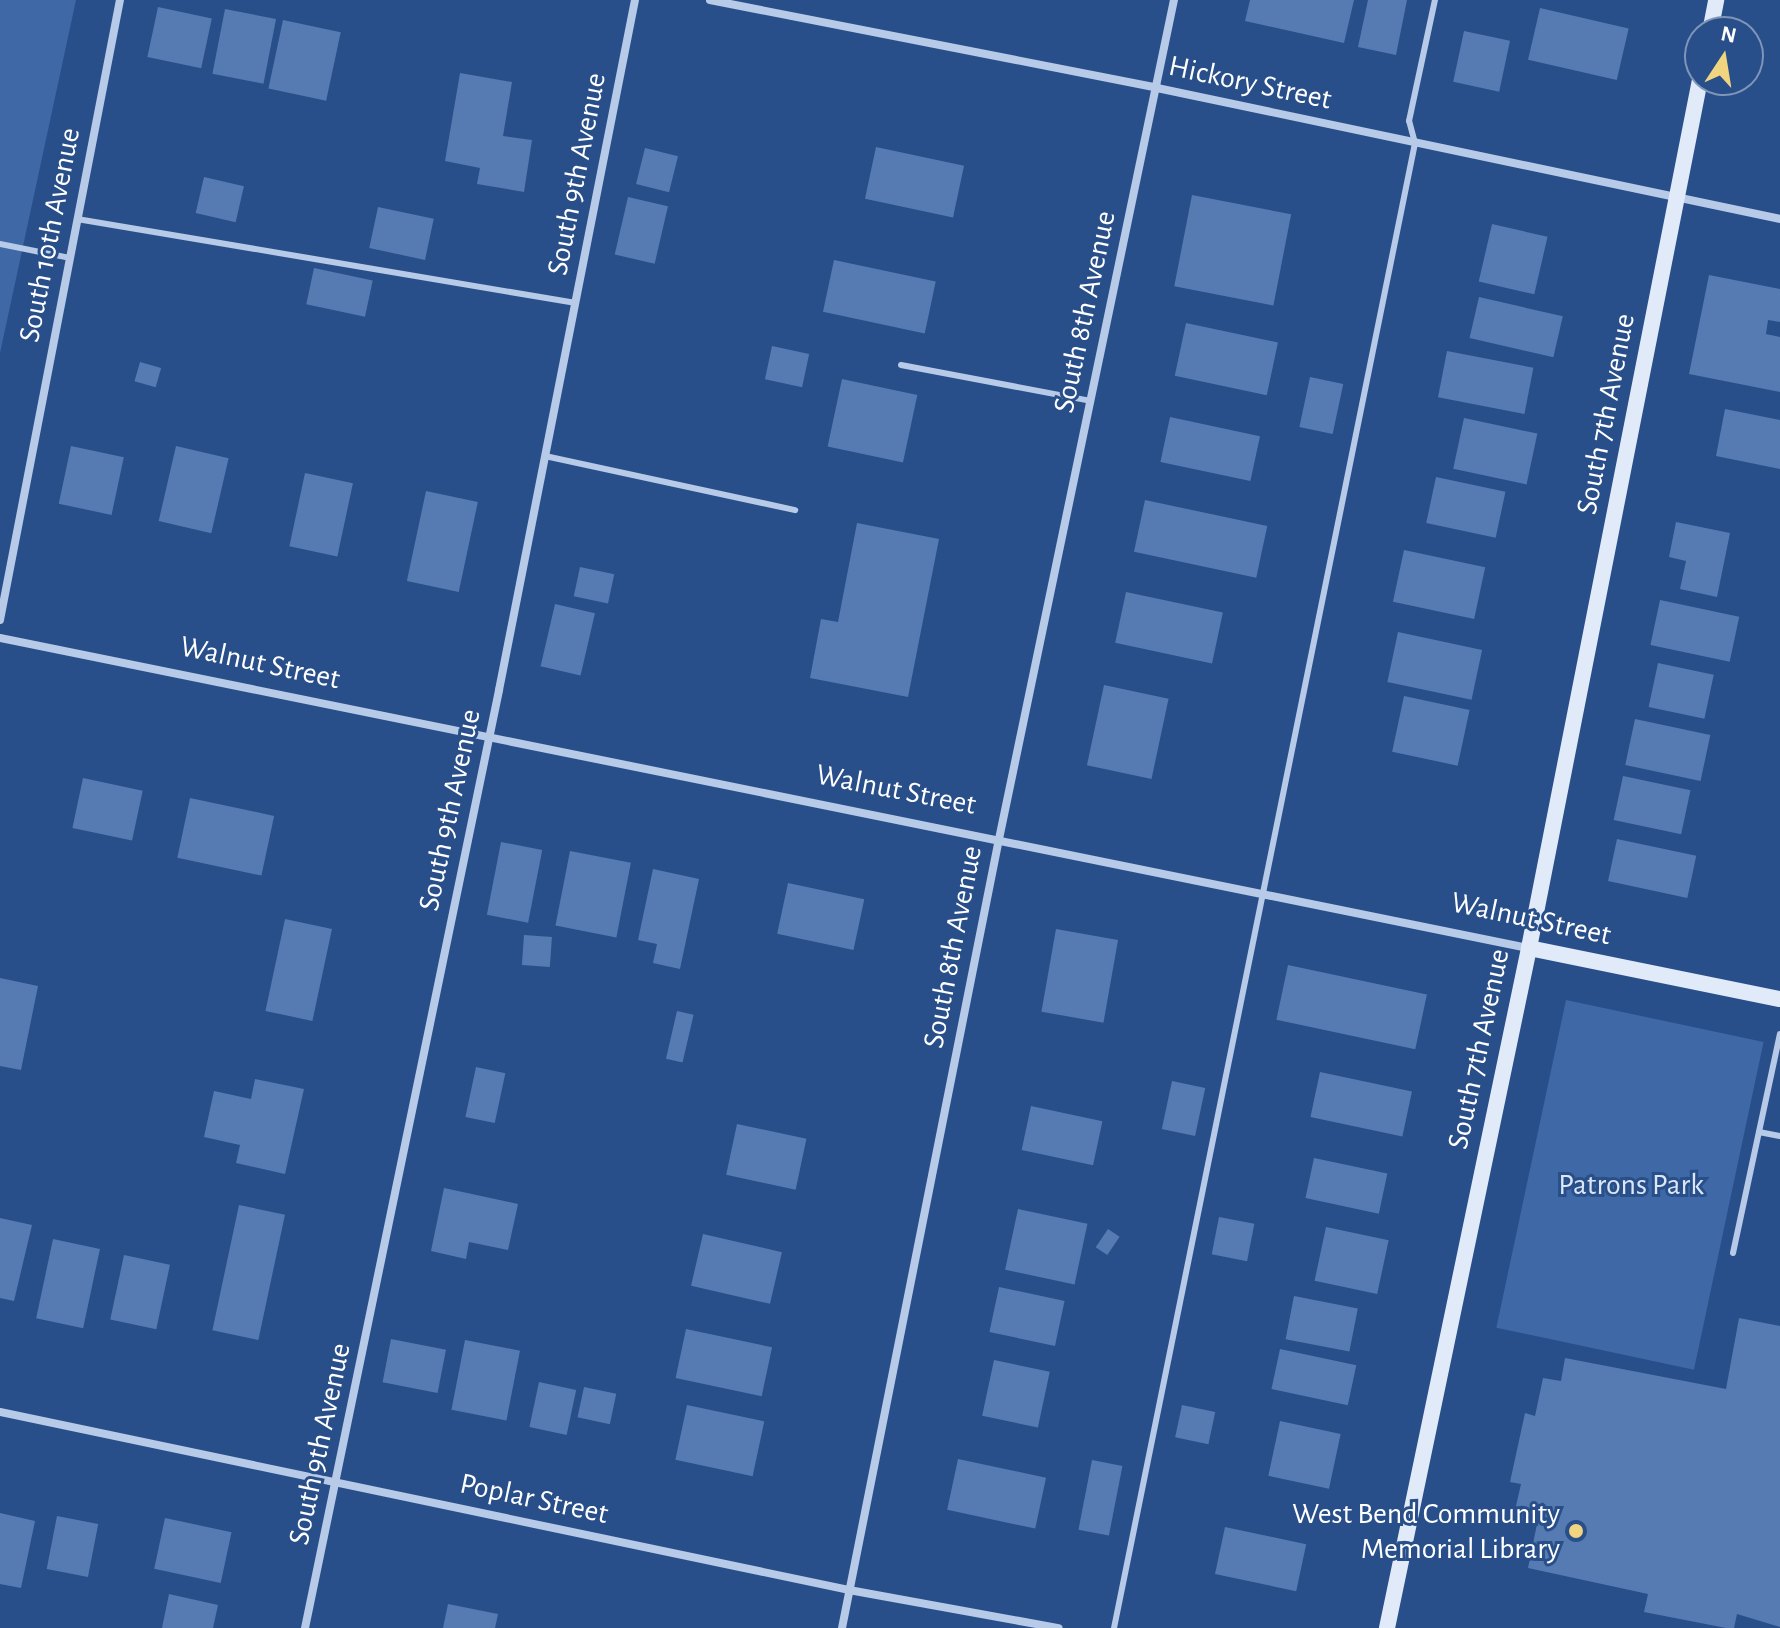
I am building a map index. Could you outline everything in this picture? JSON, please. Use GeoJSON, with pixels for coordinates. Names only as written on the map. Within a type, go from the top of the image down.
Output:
{"type":"FeatureCollection","features":[{"type":"Feature","properties":{"kind":"main road","name":"South 7th Avenue"},"geometry":{"type":"LineString","coordinates":[[1387,1628],[1529,948],[1697,96]]}},
{"type":"Feature","properties":{"kind":"main road","name":"Walnut Street"},"geometry":{"type":"LineString","coordinates":[[1529,948],[1780,999]]}},
{"type":"Feature","properties":{"kind":"street","name":"South 10th Avenue"},"geometry":{"type":"LineString","coordinates":[[0,620],[120,0]]}},
{"type":"Feature","properties":{"kind":"street","name":"South 9th Avenue"},"geometry":{"type":"LineString","coordinates":[[305,1628],[489,739],[635,0]]}},
{"type":"Feature","properties":{"kind":"street","name":"Hickory Street"},"geometry":{"type":"LineString","coordinates":[[710,0],[1157,88],[1780,219]]}},
{"type":"Feature","properties":{"kind":"street","name":"South 8th Avenue"},"geometry":{"type":"LineString","coordinates":[[842,1628],[999,839],[1174,0]]}},
{"type":"Feature","properties":{"kind":"street","name":"Walnut Street"},"geometry":{"type":"LineString","coordinates":[[0,638],[1529,948]]}},
{"type":"Feature","properties":{"kind":"street","name":"Poplar Street"},"geometry":{"type":"LineString","coordinates":[[0,1412],[849,1590],[1059,1628]]}},
{"type":"Feature","properties":{"kind":"lane"},"geometry":{"type":"LineString","coordinates":[[1114,1628],[1415,143],[1409,121],[1435,0]]}},
{"type":"Feature","properties":{"kind":"lane"},"geometry":{"type":"LineString","coordinates":[[77,219],[576,303]]}},
{"type":"Feature","properties":{"kind":"lane"},"geometry":{"type":"LineString","coordinates":[[0,244],[70,258]]}},
{"type":"Feature","properties":{"kind":"lane"},"geometry":{"type":"LineString","coordinates":[[901,365],[1091,401]]}},
{"type":"Feature","properties":{"kind":"lane"},"geometry":{"type":"LineString","coordinates":[[545,456],[795,510]]}},
{"type":"Feature","properties":{"kind":"lane"},"geometry":{"type":"LineString","coordinates":[[1733,1253],[1780,1034]]}},
{"type":"Feature","properties":{"kind":"lane"},"geometry":{"type":"LineString","coordinates":[[1759,1132],[1780,1136]]}},
{"type":"Feature","properties":{"kind":"green space"},"geometry":{"type":"Polygon","coordinates":[[[0,0],[76,0],[0,353],[0,0]]]}},
{"type":"Feature","properties":{"kind":"green space","name":"Patrons Park"},"geometry":{"type":"Polygon","coordinates":[[[1566,1000],[1764,1042],[1694,1370],[1496,1328],[1566,1000]]]}},
{"type":"Feature","properties":{"kind":"building"},"geometry":{"type":"Polygon","coordinates":[[[1250,0],[1354,0],[1344,43],[1245,21],[1250,0]]]}},
{"type":"Feature","properties":{"kind":"building"},"geometry":{"type":"Polygon","coordinates":[[[1368,0],[1407,0],[1396,55],[1358,47],[1368,0]]]}},
{"type":"Feature","properties":{"kind":"building"},"geometry":{"type":"Polygon","coordinates":[[[158,7],[212,18],[201,68],[147,57],[158,7]]]}},
{"type":"Feature","properties":{"kind":"building"},"geometry":{"type":"Polygon","coordinates":[[[1540,8],[1629,28],[1617,80],[1528,60],[1540,8]]]}},
{"type":"Feature","properties":{"kind":"building"},"geometry":{"type":"Polygon","coordinates":[[[225,9],[276,19],[263,84],[212,74],[225,9]]]}},
{"type":"Feature","properties":{"kind":"building"},"geometry":{"type":"Polygon","coordinates":[[[283,20],[341,32],[326,101],[268,88],[283,20]]]}},
{"type":"Feature","properties":{"kind":"building"},"geometry":{"type":"Polygon","coordinates":[[[1464,31],[1510,41],[1499,92],[1453,82],[1464,31]]]}},
{"type":"Feature","properties":{"kind":"building"},"geometry":{"type":"Polygon","coordinates":[[[460,73],[512,82],[503,136],[532,140],[524,192],[477,184],[480,168],[445,161],[460,73]]]}},
{"type":"Feature","properties":{"kind":"building"},"geometry":{"type":"Polygon","coordinates":[[[876,147],[964,166],[953,218],[865,199],[876,147]]]}},
{"type":"Feature","properties":{"kind":"building"},"geometry":{"type":"Polygon","coordinates":[[[645,148],[678,156],[669,192],[636,184],[645,148]]]}},
{"type":"Feature","properties":{"kind":"building"},"geometry":{"type":"Polygon","coordinates":[[[204,177],[244,186],[236,222],[196,213],[204,177]]]}},
{"type":"Feature","properties":{"kind":"building"},"geometry":{"type":"Polygon","coordinates":[[[1192,195],[1291,214],[1273,306],[1174,286],[1192,195]]]}},
{"type":"Feature","properties":{"kind":"building"},"geometry":{"type":"Polygon","coordinates":[[[628,197],[668,206],[655,264],[615,254],[628,197]]]}},
{"type":"Feature","properties":{"kind":"building"},"geometry":{"type":"Polygon","coordinates":[[[378,207],[434,219],[425,260],[369,248],[378,207]]]}},
{"type":"Feature","properties":{"kind":"building"},"geometry":{"type":"Polygon","coordinates":[[[1492,224],[1548,237],[1534,294],[1479,281],[1492,224]]]}},
{"type":"Feature","properties":{"kind":"building"},"geometry":{"type":"Polygon","coordinates":[[[834,260],[936,282],[925,333],[823,312],[834,260]]]}},
{"type":"Feature","properties":{"kind":"building"},"geometry":{"type":"Polygon","coordinates":[[[314,268],[373,280],[365,317],[306,304],[314,268]]]}},
{"type":"Feature","properties":{"kind":"building"},"geometry":{"type":"Polygon","coordinates":[[[1709,275],[1780,289],[1780,322],[1768,320],[1766,334],[1780,337],[1780,392],[1689,374],[1709,275]]]}},
{"type":"Feature","properties":{"kind":"building"},"geometry":{"type":"Polygon","coordinates":[[[1479,297],[1563,316],[1553,357],[1470,338],[1479,297]]]}},
{"type":"Feature","properties":{"kind":"building"},"geometry":{"type":"Polygon","coordinates":[[[1186,323],[1278,343],[1267,395],[1175,376],[1186,323]]]}},
{"type":"Feature","properties":{"kind":"building"},"geometry":{"type":"Polygon","coordinates":[[[772,346],[809,354],[802,387],[765,379],[772,346]]]}},
{"type":"Feature","properties":{"kind":"building"},"geometry":{"type":"Polygon","coordinates":[[[1447,351],[1533,368],[1524,414],[1438,397],[1447,351]]]}},
{"type":"Feature","properties":{"kind":"building"},"geometry":{"type":"Polygon","coordinates":[[[140,362],[161,368],[156,387],[134,381],[140,362]]]}},
{"type":"Feature","properties":{"kind":"building"},"geometry":{"type":"Polygon","coordinates":[[[1310,377],[1343,384],[1333,434],[1299,427],[1310,377]]]}},
{"type":"Feature","properties":{"kind":"building"},"geometry":{"type":"Polygon","coordinates":[[[842,379],[917,395],[903,463],[828,446],[842,379]]]}},
{"type":"Feature","properties":{"kind":"building"},"geometry":{"type":"Polygon","coordinates":[[[1725,409],[1780,420],[1780,469],[1716,456],[1725,409]]]}},
{"type":"Feature","properties":{"kind":"building"},"geometry":{"type":"Polygon","coordinates":[[[1170,417],[1260,436],[1250,481],[1160,462],[1170,417]]]}},
{"type":"Feature","properties":{"kind":"building"},"geometry":{"type":"Polygon","coordinates":[[[1464,418],[1537,434],[1527,484],[1453,469],[1464,418]]]}},
{"type":"Feature","properties":{"kind":"building"},"geometry":{"type":"Polygon","coordinates":[[[71,446],[124,457],[112,515],[59,504],[71,446]]]}},
{"type":"Feature","properties":{"kind":"building"},"geometry":{"type":"Polygon","coordinates":[[[176,446],[229,458],[211,533],[159,521],[176,446]]]}},
{"type":"Feature","properties":{"kind":"building"},"geometry":{"type":"Polygon","coordinates":[[[305,473],[353,483],[337,557],[289,546],[305,473]]]}},
{"type":"Feature","properties":{"kind":"building"},"geometry":{"type":"Polygon","coordinates":[[[1436,477],[1505,492],[1496,538],[1426,523],[1436,477]]]}},
{"type":"Feature","properties":{"kind":"building"},"geometry":{"type":"Polygon","coordinates":[[[426,491],[478,502],[459,592],[407,581],[426,491]]]}},
{"type":"Feature","properties":{"kind":"building"},"geometry":{"type":"Polygon","coordinates":[[[1145,500],[1267,526],[1256,578],[1134,552],[1145,500]]]}},
{"type":"Feature","properties":{"kind":"building"},"geometry":{"type":"Polygon","coordinates":[[[1676,522],[1730,533],[1717,597],[1680,589],[1686,561],[1669,557],[1676,522]]]}},
{"type":"Feature","properties":{"kind":"building"},"geometry":{"type":"Polygon","coordinates":[[[857,523],[939,539],[908,697],[810,678],[821,619],[838,622],[857,523]]]}},
{"type":"Feature","properties":{"kind":"building"},"geometry":{"type":"Polygon","coordinates":[[[1404,550],[1485,567],[1474,619],[1393,602],[1404,550]]]}},
{"type":"Feature","properties":{"kind":"building"},"geometry":{"type":"Polygon","coordinates":[[[580,567],[614,574],[608,604],[574,596],[580,567]]]}},
{"type":"Feature","properties":{"kind":"building"},"geometry":{"type":"Polygon","coordinates":[[[1126,592],[1223,613],[1212,663],[1115,643],[1126,592]]]}},
{"type":"Feature","properties":{"kind":"building"},"geometry":{"type":"Polygon","coordinates":[[[1660,600],[1739,617],[1730,662],[1650,645],[1660,600]]]}},
{"type":"Feature","properties":{"kind":"building"},"geometry":{"type":"Polygon","coordinates":[[[555,604],[595,613],[581,676],[541,666],[555,604]]]}},
{"type":"Feature","properties":{"kind":"building"},"geometry":{"type":"Polygon","coordinates":[[[1398,632],[1482,650],[1472,700],[1387,682],[1398,632]]]}},
{"type":"Feature","properties":{"kind":"building"},"geometry":{"type":"Polygon","coordinates":[[[1658,663],[1714,675],[1704,719],[1649,707],[1658,663]]]}},
{"type":"Feature","properties":{"kind":"building"},"geometry":{"type":"Polygon","coordinates":[[[1104,685],[1169,699],[1152,779],[1087,765],[1104,685]]]}},
{"type":"Feature","properties":{"kind":"building"},"geometry":{"type":"Polygon","coordinates":[[[1404,696],[1470,710],[1458,766],[1392,752],[1404,696]]]}},
{"type":"Feature","properties":{"kind":"building"},"geometry":{"type":"Polygon","coordinates":[[[1635,719],[1710,735],[1701,781],[1625,765],[1635,719]]]}},
{"type":"Feature","properties":{"kind":"building"},"geometry":{"type":"Polygon","coordinates":[[[1623,776],[1690,790],[1681,834],[1614,820],[1623,776]]]}},
{"type":"Feature","properties":{"kind":"building"},"geometry":{"type":"Polygon","coordinates":[[[83,778],[143,791],[132,841],[72,828],[83,778]]]}},
{"type":"Feature","properties":{"kind":"building"},"geometry":{"type":"Polygon","coordinates":[[[190,798],[274,816],[261,876],[177,858],[190,798]]]}},
{"type":"Feature","properties":{"kind":"building"},"geometry":{"type":"Polygon","coordinates":[[[1617,839],[1696,856],[1687,898],[1608,881],[1617,839]]]}},
{"type":"Feature","properties":{"kind":"building"},"geometry":{"type":"Polygon","coordinates":[[[501,842],[542,850],[528,923],[487,915],[501,842]]]}},
{"type":"Feature","properties":{"kind":"building"},"geometry":{"type":"Polygon","coordinates":[[[570,851],[631,863],[616,937],[555,926],[570,851]]]}},
{"type":"Feature","properties":{"kind":"building"},"geometry":{"type":"Polygon","coordinates":[[[653,869],[699,879],[680,969],[653,963],[657,944],[638,940],[653,869]]]}},
{"type":"Feature","properties":{"kind":"building"},"geometry":{"type":"Polygon","coordinates":[[[788,883],[864,899],[853,950],[777,934],[788,883]]]}},
{"type":"Feature","properties":{"kind":"building"},"geometry":{"type":"Polygon","coordinates":[[[285,919],[332,929],[312,1021],[265,1011],[285,919]]]}},
{"type":"Feature","properties":{"kind":"building"},"geometry":{"type":"Polygon","coordinates":[[[1056,929],[1118,940],[1103,1023],[1041,1012],[1056,929]]]}},
{"type":"Feature","properties":{"kind":"building"},"geometry":{"type":"Polygon","coordinates":[[[524,935],[552,937],[550,967],[522,965],[524,935]]]}},
{"type":"Feature","properties":{"kind":"building"},"geometry":{"type":"Polygon","coordinates":[[[1288,965],[1427,995],[1415,1049],[1276,1020],[1288,965]]]}},
{"type":"Feature","properties":{"kind":"building"},"geometry":{"type":"Polygon","coordinates":[[[0,978],[38,986],[21,1070],[0,1066],[0,978]]]}},
{"type":"Feature","properties":{"kind":"building"},"geometry":{"type":"Polygon","coordinates":[[[677,1011],[694,1015],[683,1063],[666,1059],[677,1011]]]}},
{"type":"Feature","properties":{"kind":"building"},"geometry":{"type":"Polygon","coordinates":[[[476,1067],[505,1073],[495,1123],[465,1117],[476,1067]]]}},
{"type":"Feature","properties":{"kind":"building"},"geometry":{"type":"Polygon","coordinates":[[[1320,1072],[1412,1092],[1402,1137],[1310,1117],[1320,1072]]]}},
{"type":"Feature","properties":{"kind":"building"},"geometry":{"type":"Polygon","coordinates":[[[255,1079],[304,1089],[285,1174],[236,1163],[240,1145],[204,1137],[214,1091],[251,1099],[255,1079]]]}},
{"type":"Feature","properties":{"kind":"building"},"geometry":{"type":"Polygon","coordinates":[[[1172,1081],[1205,1088],[1195,1136],[1162,1129],[1172,1081]]]}},
{"type":"Feature","properties":{"kind":"building"},"geometry":{"type":"Polygon","coordinates":[[[1031,1106],[1102,1121],[1093,1165],[1022,1150],[1031,1106]]]}},
{"type":"Feature","properties":{"kind":"building"},"geometry":{"type":"Polygon","coordinates":[[[737,1124],[806,1139],[796,1190],[726,1175],[737,1124]]]}},
{"type":"Feature","properties":{"kind":"building"},"geometry":{"type":"Polygon","coordinates":[[[1314,1158],[1387,1174],[1379,1214],[1305,1198],[1314,1158]]]}},
{"type":"Feature","properties":{"kind":"building"},"geometry":{"type":"Polygon","coordinates":[[[444,1188],[518,1204],[508,1250],[469,1242],[466,1259],[431,1251],[444,1188]]]}},
{"type":"Feature","properties":{"kind":"building"},"geometry":{"type":"Polygon","coordinates":[[[239,1205],[285,1215],[258,1340],[212,1330],[239,1205]]]}},
{"type":"Feature","properties":{"kind":"building"},"geometry":{"type":"Polygon","coordinates":[[[1018,1209],[1087,1224],[1075,1284],[1005,1270],[1018,1209]]]}},
{"type":"Feature","properties":{"kind":"building"},"geometry":{"type":"Polygon","coordinates":[[[1219,1217],[1254,1224],[1247,1261],[1212,1254],[1219,1217]]]}},
{"type":"Feature","properties":{"kind":"building"},"geometry":{"type":"Polygon","coordinates":[[[0,1218],[32,1225],[14,1301],[0,1298],[0,1218]]]}},
{"type":"Feature","properties":{"kind":"building"},"geometry":{"type":"Polygon","coordinates":[[[1326,1227],[1389,1240],[1377,1294],[1315,1281],[1326,1227]]]}},
{"type":"Feature","properties":{"kind":"building"},"geometry":{"type":"Polygon","coordinates":[[[1108,1229],[1120,1237],[1107,1255],[1096,1247],[1108,1229]]]}},
{"type":"Feature","properties":{"kind":"building"},"geometry":{"type":"Polygon","coordinates":[[[703,1234],[782,1252],[770,1304],[691,1286],[703,1234]]]}},
{"type":"Feature","properties":{"kind":"building"},"geometry":{"type":"Polygon","coordinates":[[[53,1239],[100,1249],[83,1328],[36,1318],[53,1239]]]}},
{"type":"Feature","properties":{"kind":"building"},"geometry":{"type":"Polygon","coordinates":[[[124,1255],[170,1265],[156,1329],[110,1320],[124,1255]]]}},
{"type":"Feature","properties":{"kind":"building"},"geometry":{"type":"Polygon","coordinates":[[[999,1287],[1065,1301],[1055,1346],[989,1332],[999,1287]]]}},
{"type":"Feature","properties":{"kind":"building"},"geometry":{"type":"Polygon","coordinates":[[[1294,1296],[1358,1308],[1349,1352],[1286,1339],[1294,1296]]]}},
{"type":"Feature","properties":{"kind":"building"},"geometry":{"type":"Polygon","coordinates":[[[1739,1318],[1780,1326],[1780,1627],[1737,1614],[1734,1628],[1726,1628],[1644,1612],[1648,1594],[1528,1568],[1537,1524],[1513,1519],[1521,1484],[1510,1482],[1525,1413],[1535,1416],[1543,1378],[1561,1381],[1565,1358],[1726,1389],[1739,1318]]]}},
{"type":"Feature","properties":{"kind":"building"},"geometry":{"type":"Polygon","coordinates":[[[686,1329],[772,1347],[762,1396],[676,1378],[686,1329]]]}},
{"type":"Feature","properties":{"kind":"building"},"geometry":{"type":"Polygon","coordinates":[[[391,1339],[446,1350],[438,1393],[383,1382],[391,1339]]]}},
{"type":"Feature","properties":{"kind":"building"},"geometry":{"type":"Polygon","coordinates":[[[465,1340],[520,1351],[506,1420],[451,1410],[465,1340]]]}},
{"type":"Feature","properties":{"kind":"building"},"geometry":{"type":"Polygon","coordinates":[[[1280,1349],[1356,1365],[1348,1405],[1271,1389],[1280,1349]]]}},
{"type":"Feature","properties":{"kind":"building"},"geometry":{"type":"Polygon","coordinates":[[[994,1360],[1050,1372],[1038,1428],[982,1416],[994,1360]]]}},
{"type":"Feature","properties":{"kind":"building"},"geometry":{"type":"Polygon","coordinates":[[[539,1382],[576,1390],[567,1435],[529,1427],[539,1382]]]}},
{"type":"Feature","properties":{"kind":"building"},"geometry":{"type":"Polygon","coordinates":[[[584,1387],[616,1394],[610,1424],[578,1417],[584,1387]]]}},
{"type":"Feature","properties":{"kind":"building"},"geometry":{"type":"Polygon","coordinates":[[[687,1405],[764,1421],[753,1476],[675,1460],[687,1405]]]}},
{"type":"Feature","properties":{"kind":"building"},"geometry":{"type":"Polygon","coordinates":[[[1182,1405],[1215,1412],[1208,1444],[1175,1437],[1182,1405]]]}},
{"type":"Feature","properties":{"kind":"building"},"geometry":{"type":"Polygon","coordinates":[[[1280,1421],[1341,1434],[1329,1489],[1268,1476],[1280,1421]]]}},
{"type":"Feature","properties":{"kind":"building"},"geometry":{"type":"Polygon","coordinates":[[[958,1459],[1046,1478],[1035,1529],[947,1510],[958,1459]]]}},
{"type":"Feature","properties":{"kind":"building"},"geometry":{"type":"Polygon","coordinates":[[[1092,1460],[1122,1466],[1109,1536],[1078,1530],[1092,1460]]]}},
{"type":"Feature","properties":{"kind":"building"},"geometry":{"type":"Polygon","coordinates":[[[0,1513],[35,1521],[21,1588],[0,1584],[0,1513]]]}},
{"type":"Feature","properties":{"kind":"building"},"geometry":{"type":"Polygon","coordinates":[[[57,1516],[98,1524],[88,1577],[47,1569],[57,1516]]]}},
{"type":"Feature","properties":{"kind":"building"},"geometry":{"type":"Polygon","coordinates":[[[165,1518],[232,1532],[221,1583],[154,1569],[165,1518]]]}},
{"type":"Feature","properties":{"kind":"building"},"geometry":{"type":"Polygon","coordinates":[[[1225,1527],[1306,1544],[1296,1591],[1215,1574],[1225,1527]]]}},
{"type":"Feature","properties":{"kind":"building"},"geometry":{"type":"Polygon","coordinates":[[[169,1594],[218,1605],[213,1628],[162,1628],[169,1594]]]}},
{"type":"Feature","properties":{"kind":"building"},"geometry":{"type":"Polygon","coordinates":[[[448,1604],[498,1614],[495,1628],[443,1628],[448,1604]]]}},
{"type":"Feature","properties":{"kind":"place","name":"West Bend Community Memorial Library"},"geometry":{"type":"Point","coordinates":[1576,1531]}}]}
